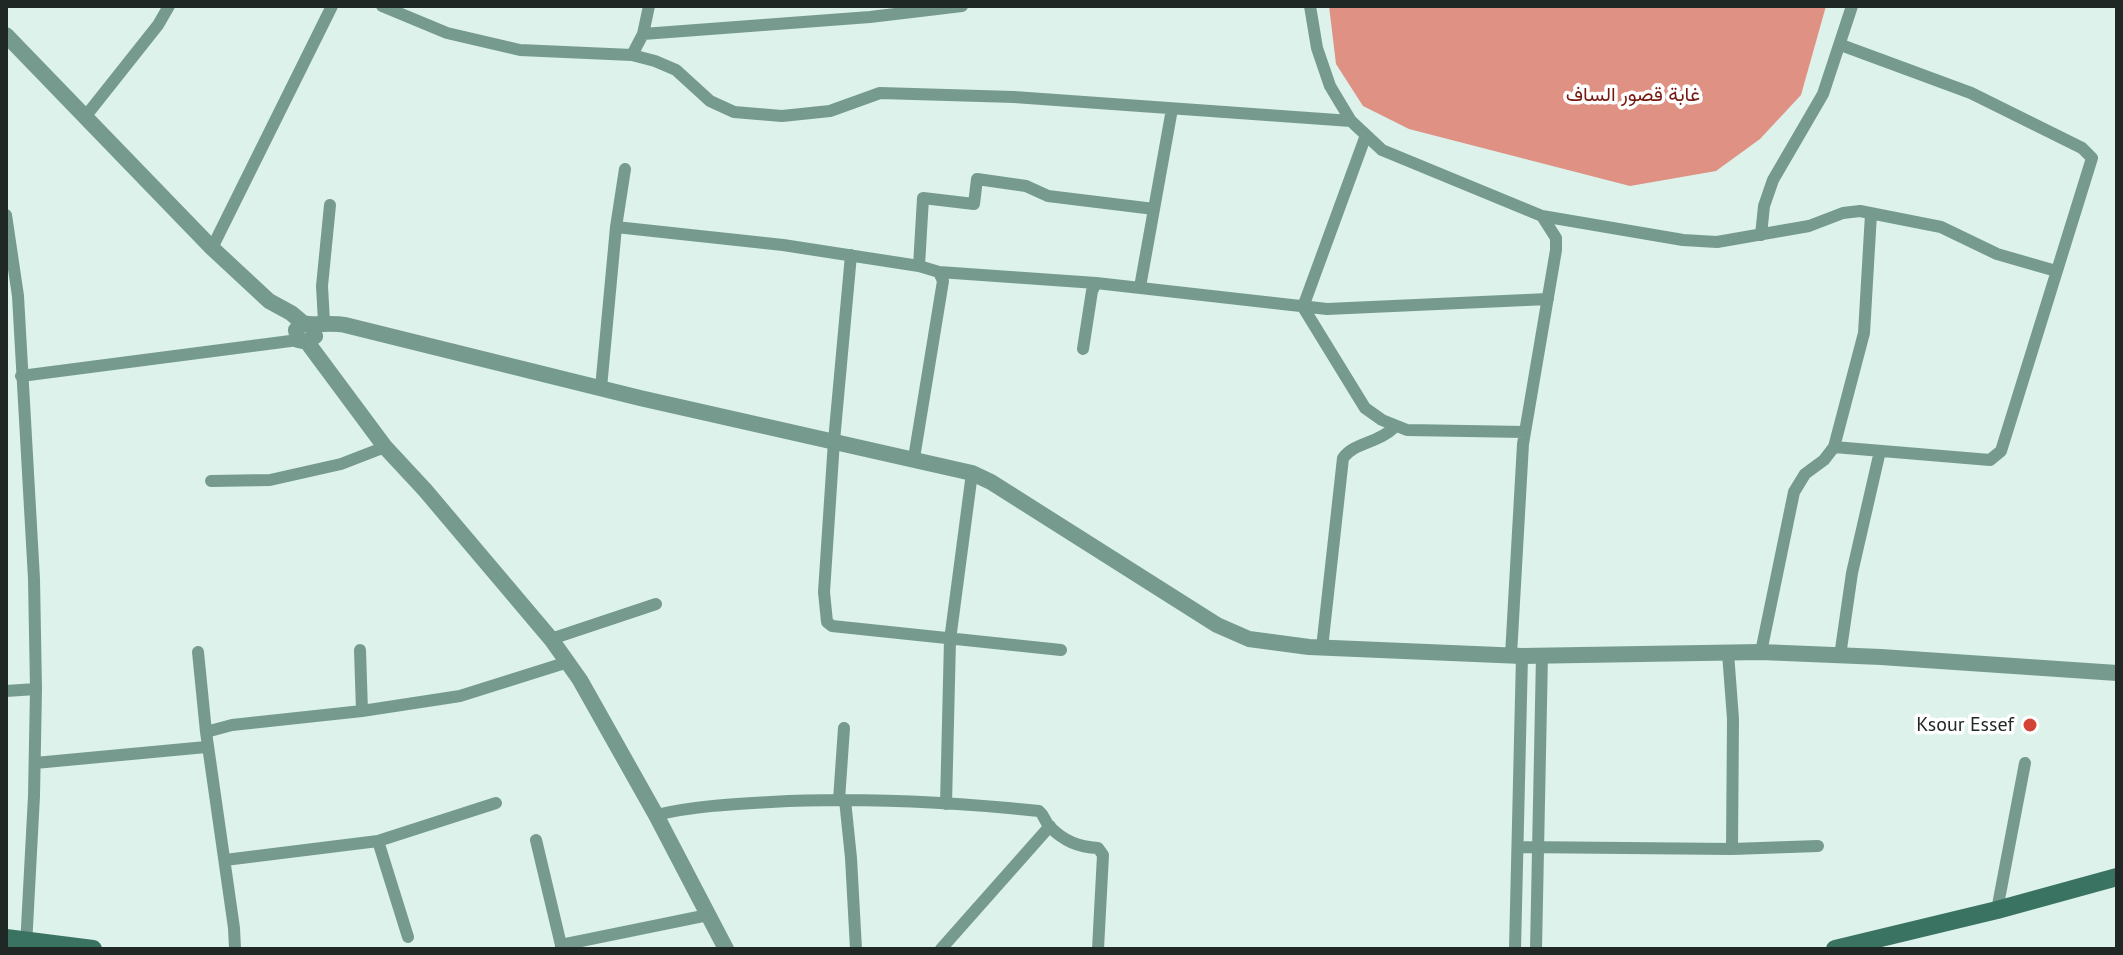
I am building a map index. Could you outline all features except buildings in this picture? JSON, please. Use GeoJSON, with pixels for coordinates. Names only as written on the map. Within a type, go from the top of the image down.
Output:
{"type":"FeatureCollection","features":[{"type":"Feature","properties":{"kind":"main road"},"geometry":{"type":"LineString","coordinates":[[1835,949],[2117,877]]}},
{"type":"Feature","properties":{"kind":"main road"},"geometry":{"type":"LineString","coordinates":[[6,938],[26,944],[93,949]]}},
{"type":"Feature","properties":{"kind":"street"},"geometry":{"type":"LineString","coordinates":[[85,117],[158,25],[169,6]]}},
{"type":"Feature","properties":{"kind":"street"},"geometry":{"type":"LineString","coordinates":[[212,248],[332,6]]}},
{"type":"Feature","properties":{"kind":"street"},"geometry":{"type":"LineString","coordinates":[[382,6],[447,33],[520,50],[632,55],[676,70],[710,101],[734,112],[782,116],[830,111],[880,93],[1014,97],[1351,121]]}},
{"type":"Feature","properties":{"kind":"street"},"geometry":{"type":"LineString","coordinates":[[632,55],[643,34],[649,6]]}},
{"type":"Feature","properties":{"kind":"street"},"geometry":{"type":"LineString","coordinates":[[643,34],[870,11],[962,6]]}},
{"type":"Feature","properties":{"kind":"street"},"geometry":{"type":"LineString","coordinates":[[1310,6],[1317,48],[1330,86],[1351,121],[1382,150],[1542,216],[1683,240],[1717,242],[1809,226],[1843,213],[1860,211],[1941,227],[1997,254],[2056,271]]}},
{"type":"Feature","properties":{"kind":"street"},"geometry":{"type":"LineString","coordinates":[[1761,235],[1764,206],[1773,180],[1823,94],[1852,6]]}},
{"type":"Feature","properties":{"kind":"street"},"geometry":{"type":"LineString","coordinates":[[6,35],[212,248],[269,301],[274,313],[307,332],[601,388],[972,473],[1230,632],[1262,642],[1322,648],[1516,655],[1761,652],[2117,673]]}},
{"type":"Feature","properties":{"kind":"street"},"geometry":{"type":"LineString","coordinates":[[1834,447],[1990,460],[2001,451],[2079,195],[2092,163],[2090,154],[2082,148],[1971,93],[1841,45]]}},
{"type":"Feature","properties":{"kind":"street"},"geometry":{"type":"LineString","coordinates":[[1140,287],[1172,109]]}},
{"type":"Feature","properties":{"kind":"street"},"geometry":{"type":"LineString","coordinates":[[1303,307],[1366,135]]}},
{"type":"Feature","properties":{"kind":"street"},"geometry":{"type":"LineString","coordinates":[[601,388],[616,227],[625,169]]}},
{"type":"Feature","properties":{"kind":"street"},"geometry":{"type":"LineString","coordinates":[[919,266],[923,198],[974,204],[977,179],[1026,186],[1048,196],[1154,209]]}},
{"type":"Feature","properties":{"kind":"street"},"geometry":{"type":"LineString","coordinates":[[307,332],[322,286],[330,205]]}},
{"type":"Feature","properties":{"kind":"street"},"geometry":{"type":"LineString","coordinates":[[1761,652],[1794,492],[1805,474],[1824,460],[1834,447],[1864,333],[1871,214]]}},
{"type":"Feature","properties":{"kind":"street"},"geometry":{"type":"LineString","coordinates":[[6,215],[18,296],[28,444],[36,689],[26,944]]}},
{"type":"Feature","properties":{"kind":"street"},"geometry":{"type":"LineString","coordinates":[[1515,949],[1518,847],[1516,655],[1525,432],[1556,238],[1542,216]]}},
{"type":"Feature","properties":{"kind":"street"},"geometry":{"type":"LineString","coordinates":[[616,227],[783,245],[919,266],[939,272],[1140,287],[1327,309],[1548,299]]}},
{"type":"Feature","properties":{"kind":"street"},"geometry":{"type":"LineString","coordinates":[[851,255],[824,592],[827,622],[832,626],[1061,650]]}},
{"type":"Feature","properties":{"kind":"street"},"geometry":{"type":"LineString","coordinates":[[914,458],[943,281],[939,272]]}},
{"type":"Feature","properties":{"kind":"street"},"geometry":{"type":"LineString","coordinates":[[1083,349],[1096,283]]}},
{"type":"Feature","properties":{"kind":"street"},"geometry":{"type":"LineString","coordinates":[[1303,307],[1365,408],[1395,427],[1407,430],[1525,432]]}},
{"type":"Feature","properties":{"kind":"street"},"geometry":{"type":"LineString","coordinates":[[21,376],[307,332]]}},
{"type":"Feature","properties":{"kind":"street"},"geometry":{"type":"LineString","coordinates":[[307,332],[385,447],[425,490],[568,662],[656,815],[726,949]]}},
{"type":"Feature","properties":{"kind":"street"},"geometry":{"type":"LineString","coordinates":[[1322,648],[1343,458],[1352,449],[1384,438],[1395,427]]}},
{"type":"Feature","properties":{"kind":"street"},"geometry":{"type":"LineString","coordinates":[[211,481],[270,480],[341,464],[385,447]]}},
{"type":"Feature","properties":{"kind":"street"},"geometry":{"type":"LineString","coordinates":[[1840,656],[1852,573],[1880,451]]}},
{"type":"Feature","properties":{"kind":"street"},"geometry":{"type":"LineString","coordinates":[[946,804],[950,640],[972,473]]}},
{"type":"Feature","properties":{"kind":"street"},"geometry":{"type":"LineString","coordinates":[[551,639],[656,604]]}},
{"type":"Feature","properties":{"kind":"street"},"geometry":{"type":"LineString","coordinates":[[360,650],[362,711]]}},
{"type":"Feature","properties":{"kind":"street"},"geometry":{"type":"LineString","coordinates":[[198,652],[206,747],[225,860],[235,949]]}},
{"type":"Feature","properties":{"kind":"street"},"geometry":{"type":"LineString","coordinates":[[1728,653],[1733,719],[1732,849]]}},
{"type":"Feature","properties":{"kind":"street"},"geometry":{"type":"LineString","coordinates":[[1536,949],[1542,655]]}},
{"type":"Feature","properties":{"kind":"street"},"geometry":{"type":"LineString","coordinates":[[206,732],[232,725],[362,711],[460,696],[568,662]]}},
{"type":"Feature","properties":{"kind":"street"},"geometry":{"type":"LineString","coordinates":[[6,691],[36,689]]}},
{"type":"Feature","properties":{"kind":"street"},"geometry":{"type":"LineString","coordinates":[[844,728],[842,800],[851,858],[856,949]]}},
{"type":"Feature","properties":{"kind":"street"},"geometry":{"type":"LineString","coordinates":[[35,763],[206,747]]}},
{"type":"Feature","properties":{"kind":"street"},"geometry":{"type":"LineString","coordinates":[[1997,910],[2025,763]]}},
{"type":"Feature","properties":{"kind":"street"},"geometry":{"type":"LineString","coordinates":[[656,815],[688,808],[842,800],[1039,811],[1050,826],[1070,842],[1077,846],[1098,848],[1103,855],[1098,949]]}},
{"type":"Feature","properties":{"kind":"street"},"geometry":{"type":"LineString","coordinates":[[225,860],[378,841],[496,803]]}},
{"type":"Feature","properties":{"kind":"street"},"geometry":{"type":"LineString","coordinates":[[941,949],[1050,826]]}},
{"type":"Feature","properties":{"kind":"street"},"geometry":{"type":"LineString","coordinates":[[536,840],[561,947],[708,915]]}},
{"type":"Feature","properties":{"kind":"street"},"geometry":{"type":"LineString","coordinates":[[378,841],[408,937]]}},
{"type":"Feature","properties":{"kind":"street"},"geometry":{"type":"LineString","coordinates":[[1518,847],[1732,849],[1818,846]]}},
{"type":"Feature","properties":{"kind":"green space","name":"غابة قصور الساف"},"geometry":{"type":"Polygon","coordinates":[[[1329,6],[1826,6],[1801,95],[1760,139],[1716,171],[1630,186],[1409,129],[1363,106],[1336,64],[1329,6]]]}},
{"type":"Feature","properties":{"kind":"place","name":"Ksour Essef"},"geometry":{"type":"Point","coordinates":[2030,725]}}]}
